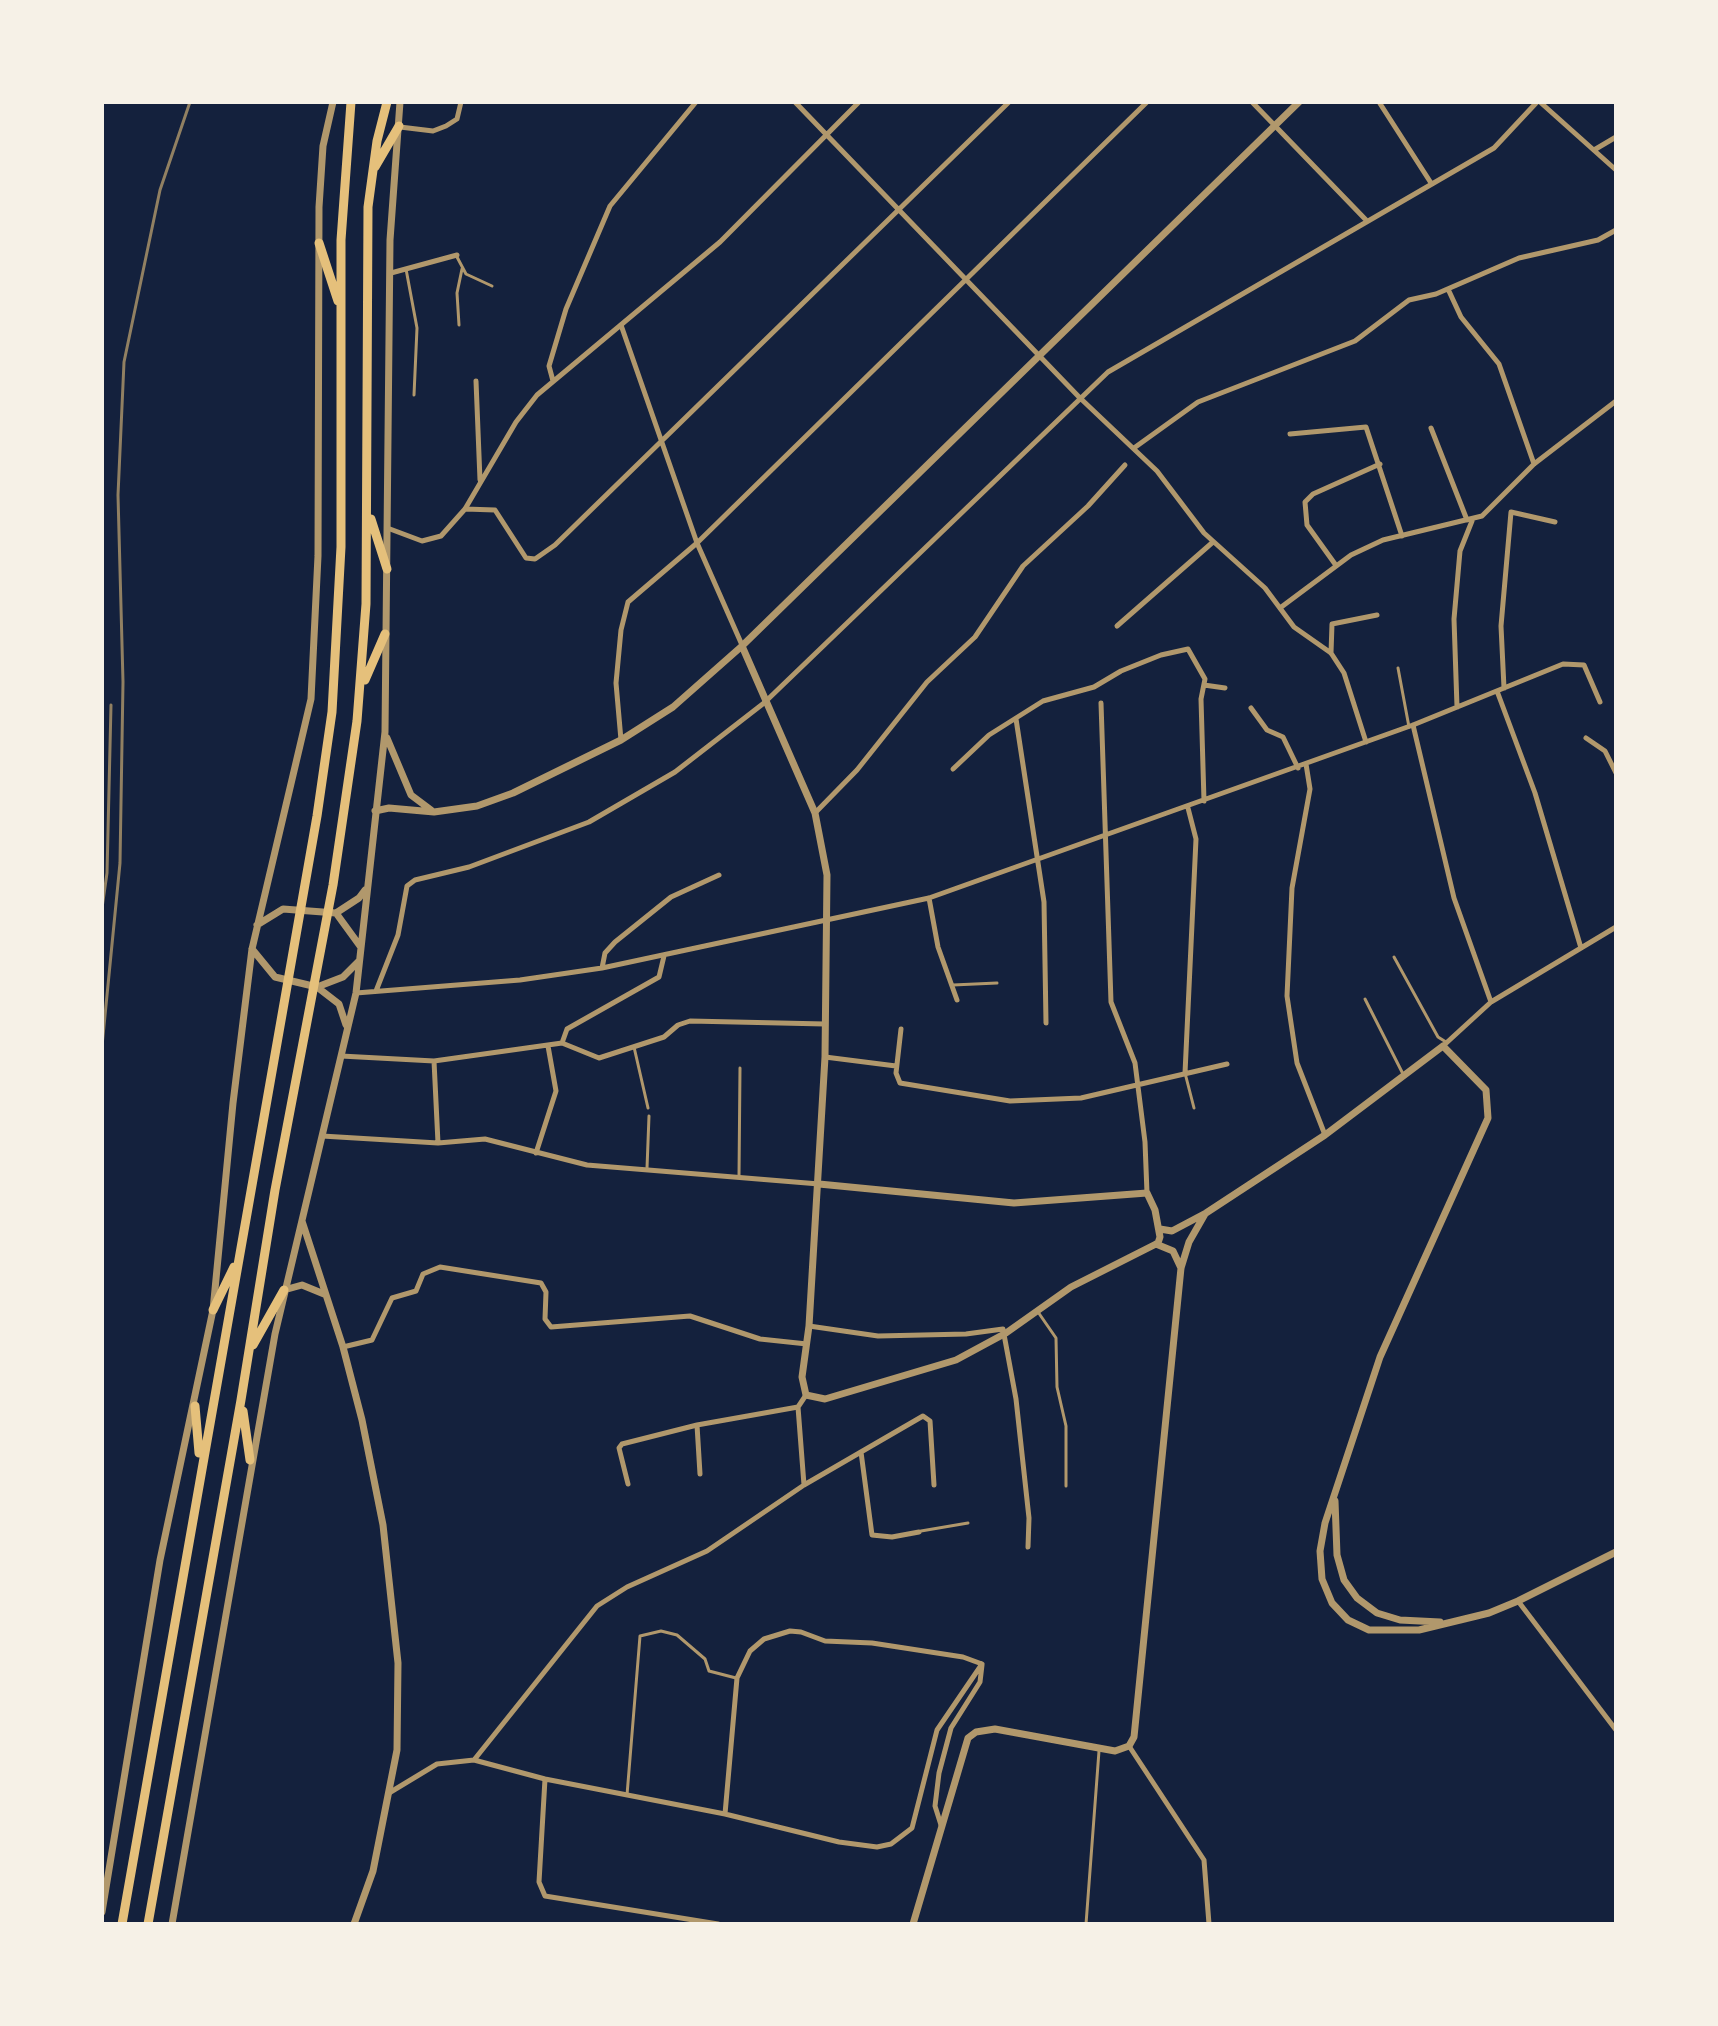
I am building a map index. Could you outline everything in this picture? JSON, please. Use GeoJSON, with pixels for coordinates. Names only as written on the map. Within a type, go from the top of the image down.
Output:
{"type":"FeatureCollection","features":[{"type":"Feature","properties":{"kind":"highway"},"geometry":{"type":"LineString","coordinates":[[122,1924],[329,737],[338,643],[342,200],[351,102]]}},
{"type":"Feature","properties":{"kind":"highway"},"geometry":{"type":"LineString","coordinates":[[148,1924],[250,1352],[275,1190],[333,885],[362,687],[368,510],[367,237],[370,177],[387,102]]}},
{"type":"Feature","properties":{"kind":"highway"},"geometry":{"type":"LineString","coordinates":[[370,177],[399,126]]}},
{"type":"Feature","properties":{"kind":"highway"},"geometry":{"type":"LineString","coordinates":[[319,243],[341,310]]}},
{"type":"Feature","properties":{"kind":"highway"},"geometry":{"type":"LineString","coordinates":[[368,510],[387,569]]}},
{"type":"Feature","properties":{"kind":"highway"},"geometry":{"type":"LineString","coordinates":[[362,687],[385,634]]}},
{"type":"Feature","properties":{"kind":"highway"},"geometry":{"type":"LineString","coordinates":[[213,1310],[240,1254]]}},
{"type":"Feature","properties":{"kind":"highway"},"geometry":{"type":"LineString","coordinates":[[250,1352],[284,1290]]}},
{"type":"Feature","properties":{"kind":"highway"},"geometry":{"type":"LineString","coordinates":[[241,1400],[250,1460]]}},
{"type":"Feature","properties":{"kind":"highway"},"geometry":{"type":"LineString","coordinates":[[195,1406],[200,1469]]}},
{"type":"Feature","properties":{"kind":"street"},"geometry":{"type":"LineString","coordinates":[[102,1912],[160,1560],[213,1310],[252,949],[309,712],[318,556],[322,161],[333,102]]}},
{"type":"Feature","properties":{"kind":"street"},"geometry":{"type":"LineString","coordinates":[[172,1924],[250,1460],[284,1290],[356,993],[385,732],[391,273],[400,102]]}},
{"type":"Feature","properties":{"kind":"street"},"geometry":{"type":"LineString","coordinates":[[399,126],[433,131],[446,126],[457,119],[461,102]]}},
{"type":"Feature","properties":{"kind":"street"},"geometry":{"type":"LineString","coordinates":[[553,381],[549,366],[554,346],[594,238],[610,206],[696,102]]}},
{"type":"Feature","properties":{"kind":"street"},"geometry":{"type":"LineString","coordinates":[[795,102],[1079,397],[1157,471],[1213,542],[1256,579],[1305,637],[1331,653],[1344,673],[1366,742]]}},
{"type":"Feature","properties":{"kind":"street"},"geometry":{"type":"LineString","coordinates":[[390,529],[422,541],[441,536],[465,509],[516,422],[553,381],[720,242],[859,102]]}},
{"type":"Feature","properties":{"kind":"street"},"geometry":{"type":"LineString","coordinates":[[465,509],[495,510],[522,556],[535,559],[584,517],[660,439],[1009,102]]}},
{"type":"Feature","properties":{"kind":"street"},"geometry":{"type":"LineString","coordinates":[[621,740],[616,683],[628,602],[697,543],[1147,102]]}},
{"type":"Feature","properties":{"kind":"street"},"geometry":{"type":"LineString","coordinates":[[1252,102],[1367,221]]}},
{"type":"Feature","properties":{"kind":"street"},"geometry":{"type":"LineString","coordinates":[[375,811],[389,808],[434,812],[477,806],[513,793],[621,740],[673,707],[742,646],[1299,102]]}},
{"type":"Feature","properties":{"kind":"street"},"geometry":{"type":"LineString","coordinates":[[1379,102],[1431,183]]}},
{"type":"Feature","properties":{"kind":"street"},"geometry":{"type":"LineString","coordinates":[[376,991],[398,935],[407,886],[415,880],[523,848],[606,814],[675,772],[764,703],[1079,397],[1130,356],[1494,148],[1539,102],[1616,170]]}},
{"type":"Feature","properties":{"kind":"street"},"geometry":{"type":"LineString","coordinates":[[1594,150],[1616,137]]}},
{"type":"Feature","properties":{"kind":"street"},"geometry":{"type":"LineString","coordinates":[[1134,448],[1198,402],[1355,341],[1409,300],[1448,289],[1519,258],[1598,240],[1616,230]]}},
{"type":"Feature","properties":{"kind":"street"},"geometry":{"type":"LineString","coordinates":[[391,273],[457,255]]}},
{"type":"Feature","properties":{"kind":"street"},"geometry":{"type":"LineString","coordinates":[[1448,289],[1461,317],[1499,364],[1534,464]]}},
{"type":"Feature","properties":{"kind":"street"},"geometry":{"type":"LineString","coordinates":[[621,325],[697,543],[764,703],[815,813],[827,875],[826,1024],[819,1184],[809,1326],[802,1377],[806,1395],[798,1407],[804,1485]]}},
{"type":"Feature","properties":{"kind":"street"},"geometry":{"type":"LineString","coordinates":[[476,381],[480,480]]}},
{"type":"Feature","properties":{"kind":"street"},"geometry":{"type":"LineString","coordinates":[[1280,608],[1335,564],[1383,540],[1470,521],[1534,464],[1616,401]]}},
{"type":"Feature","properties":{"kind":"street"},"geometry":{"type":"LineString","coordinates":[[1290,434],[1366,427],[1402,536]]}},
{"type":"Feature","properties":{"kind":"street"},"geometry":{"type":"LineString","coordinates":[[1431,428],[1470,521],[1460,551],[1454,619],[1457,707]]}},
{"type":"Feature","properties":{"kind":"street"},"geometry":{"type":"LineString","coordinates":[[1335,564],[1307,525],[1305,502],[1313,494],[1380,464]]}},
{"type":"Feature","properties":{"kind":"street"},"geometry":{"type":"LineString","coordinates":[[815,813],[857,770],[927,682],[975,637],[1023,566],[1088,506],[1125,465]]}},
{"type":"Feature","properties":{"kind":"street"},"geometry":{"type":"LineString","coordinates":[[1504,688],[1501,626],[1511,512],[1555,522]]}},
{"type":"Feature","properties":{"kind":"street"},"geometry":{"type":"LineString","coordinates":[[1117,626],[1213,542]]}},
{"type":"Feature","properties":{"kind":"street"},"geometry":{"type":"LineString","coordinates":[[1331,653],[1332,624],[1377,615]]}},
{"type":"Feature","properties":{"kind":"street"},"geometry":{"type":"LineString","coordinates":[[953,769],[989,735],[1043,701],[1094,687],[1121,671],[1161,655],[1192,650],[1204,672],[1201,774],[1204,801]]}},
{"type":"Feature","properties":{"kind":"street"},"geometry":{"type":"LineString","coordinates":[[356,993],[520,980],[602,968],[929,898],[1298,768],[1563,664],[1579,663],[1585,668],[1600,702]]}},
{"type":"Feature","properties":{"kind":"street"},"geometry":{"type":"LineString","coordinates":[[1204,685],[1225,688]]}},
{"type":"Feature","properties":{"kind":"street"},"geometry":{"type":"LineString","coordinates":[[1497,691],[1535,793],[1581,948]]}},
{"type":"Feature","properties":{"kind":"street"},"geometry":{"type":"LineString","coordinates":[[1101,703],[1108,833],[1111,1002],[1113,1014],[1132,1052],[1147,1193],[1160,1229],[1181,1268]]}},
{"type":"Feature","properties":{"kind":"street"},"geometry":{"type":"LineString","coordinates":[[1251,708],[1267,730],[1283,737],[1298,768]]}},
{"type":"Feature","properties":{"kind":"street"},"geometry":{"type":"LineString","coordinates":[[1016,719],[1035,860],[1044,902],[1046,1023]]}},
{"type":"Feature","properties":{"kind":"street"},"geometry":{"type":"LineString","coordinates":[[1411,726],[1454,898],[1491,1002]]}},
{"type":"Feature","properties":{"kind":"street"},"geometry":{"type":"LineString","coordinates":[[385,732],[392,756],[411,795],[434,812]]}},
{"type":"Feature","properties":{"kind":"street"},"geometry":{"type":"LineString","coordinates":[[1586,738],[1597,743],[1614,759],[1616,773]]}},
{"type":"Feature","properties":{"kind":"street"},"geometry":{"type":"LineString","coordinates":[[1306,764],[1310,789],[1292,888],[1287,996],[1297,1063],[1325,1135]]}},
{"type":"Feature","properties":{"kind":"street"},"geometry":{"type":"LineString","coordinates":[[1185,1073],[1193,971],[1196,839],[1188,808]]}},
{"type":"Feature","properties":{"kind":"street"},"geometry":{"type":"LineString","coordinates":[[602,968],[605,953],[615,942],[671,897],[719,875]]}},
{"type":"Feature","properties":{"kind":"street"},"geometry":{"type":"LineString","coordinates":[[257,925],[283,909],[336,913],[359,898],[367,887]]}},
{"type":"Feature","properties":{"kind":"street"},"geometry":{"type":"LineString","coordinates":[[929,898],[938,947],[957,1000]]}},
{"type":"Feature","properties":{"kind":"street"},"geometry":{"type":"LineString","coordinates":[[336,913],[353,933],[361,949]]}},
{"type":"Feature","properties":{"kind":"street"},"geometry":{"type":"LineString","coordinates":[[1173,1230],[1206,1213],[1325,1135],[1444,1044],[1491,1002],[1616,927]]}},
{"type":"Feature","properties":{"kind":"street"},"geometry":{"type":"LineString","coordinates":[[252,949],[275,977],[317,987],[339,1004],[346,1029]]}},
{"type":"Feature","properties":{"kind":"street"},"geometry":{"type":"LineString","coordinates":[[562,1043],[567,1029],[659,977],[664,956]]}},
{"type":"Feature","properties":{"kind":"street"},"geometry":{"type":"LineString","coordinates":[[317,987],[343,977],[359,961]]}},
{"type":"Feature","properties":{"kind":"street"},"geometry":{"type":"LineString","coordinates":[[340,1056],[434,1061],[562,1043],[595,1058],[664,1037],[678,1025],[690,1021],[826,1024]]}},
{"type":"Feature","properties":{"kind":"street"},"geometry":{"type":"LineString","coordinates":[[901,1029],[896,1066],[897,1080],[905,1086],[1025,1102],[1081,1098],[1227,1064]]}},
{"type":"Feature","properties":{"kind":"street"},"geometry":{"type":"LineString","coordinates":[[1444,1044],[1486,1090],[1488,1118],[1385,1344],[1336,1492],[1320,1551],[1322,1579],[1332,1603],[1348,1620],[1369,1630],[1419,1630],[1455,1622],[1518,1601],[1616,1552]]}},
{"type":"Feature","properties":{"kind":"street"},"geometry":{"type":"LineString","coordinates":[[536,1153],[556,1091],[548,1046]]}},
{"type":"Feature","properties":{"kind":"street"},"geometry":{"type":"LineString","coordinates":[[825,1057],[896,1066]]}},
{"type":"Feature","properties":{"kind":"street"},"geometry":{"type":"LineString","coordinates":[[434,1061],[438,1143]]}},
{"type":"Feature","properties":{"kind":"street"},"geometry":{"type":"LineString","coordinates":[[321,1136],[438,1143],[485,1139],[587,1165],[739,1176],[1014,1203],[1147,1193]]}},
{"type":"Feature","properties":{"kind":"street"},"geometry":{"type":"LineString","coordinates":[[1129,1746],[1137,1721],[1181,1268],[1188,1245],[1206,1213]]}},
{"type":"Feature","properties":{"kind":"street"},"geometry":{"type":"LineString","coordinates":[[302,1219],[343,1347],[378,1498],[392,1589],[399,1708],[389,1793],[373,1871],[354,1924]]}},
{"type":"Feature","properties":{"kind":"street"},"geometry":{"type":"LineString","coordinates":[[1160,1229],[1185,1232],[1188,1245]]}},
{"type":"Feature","properties":{"kind":"street"},"geometry":{"type":"LineString","coordinates":[[1156,1244],[1160,1229]]}},
{"type":"Feature","properties":{"kind":"street"},"geometry":{"type":"LineString","coordinates":[[1170,1248],[1173,1230]]}},
{"type":"Feature","properties":{"kind":"street"},"geometry":{"type":"LineString","coordinates":[[806,1395],[825,1399],[947,1363],[1006,1333],[1083,1280],[1156,1244],[1170,1248],[1188,1245]]}},
{"type":"Feature","properties":{"kind":"street"},"geometry":{"type":"LineString","coordinates":[[343,1347],[372,1340],[392,1298],[416,1291],[423,1274],[440,1267],[541,1283],[546,1292],[545,1319],[551,1327],[681,1315],[760,1339],[807,1344]]}},
{"type":"Feature","properties":{"kind":"street"},"geometry":{"type":"LineString","coordinates":[[284,1290],[293,1286],[312,1286],[326,1296]]}},
{"type":"Feature","properties":{"kind":"street"},"geometry":{"type":"LineString","coordinates":[[809,1326],[878,1336],[966,1334],[1000,1328],[1006,1333],[1029,1518],[1028,1547]]}},
{"type":"Feature","properties":{"kind":"street"},"geometry":{"type":"LineString","coordinates":[[628,1484],[619,1448],[622,1444],[697,1425],[798,1407]]}},
{"type":"Feature","properties":{"kind":"street"},"geometry":{"type":"LineString","coordinates":[[474,1760],[597,1606],[627,1587],[707,1551],[804,1485],[917,1417],[925,1416],[930,1421],[934,1485]]}},
{"type":"Feature","properties":{"kind":"street"},"geometry":{"type":"LineString","coordinates":[[697,1425],[700,1474]]}},
{"type":"Feature","properties":{"kind":"street"},"geometry":{"type":"LineString","coordinates":[[861,1452],[872,1535],[892,1537],[919,1532]]}},
{"type":"Feature","properties":{"kind":"street"},"geometry":{"type":"LineString","coordinates":[[1336,1492],[1337,1555],[1344,1580],[1357,1598],[1377,1613],[1400,1620],[1455,1622]]}},
{"type":"Feature","properties":{"kind":"street"},"geometry":{"type":"LineString","coordinates":[[1518,1601],[1616,1730]]}},
{"type":"Feature","properties":{"kind":"street"},"geometry":{"type":"LineString","coordinates":[[725,1814],[737,1678],[758,1643],[790,1631],[825,1641],[872,1643],[963,1657],[982,1664]]}},
{"type":"Feature","properties":{"kind":"street"},"geometry":{"type":"LineString","coordinates":[[389,1793],[437,1764],[474,1760],[545,1779],[725,1814],[839,1842],[877,1847],[891,1844],[912,1828],[937,1730],[982,1664]]}},
{"type":"Feature","properties":{"kind":"street"},"geometry":{"type":"LineString","coordinates":[[941,1825],[935,1806],[939,1773],[951,1728],[982,1677],[982,1664]]}},
{"type":"Feature","properties":{"kind":"street"},"geometry":{"type":"LineString","coordinates":[[913,1924],[962,1749],[976,1732],[1014,1732],[1099,1751],[1115,1751],[1129,1746]]}},
{"type":"Feature","properties":{"kind":"street"},"geometry":{"type":"LineString","coordinates":[[1129,1746],[1204,1860],[1209,1924]]}},
{"type":"Feature","properties":{"kind":"street"},"geometry":{"type":"LineString","coordinates":[[545,1779],[539,1882],[545,1896],[718,1924]]}},
{"type":"Feature","properties":{"kind":"lane"},"geometry":{"type":"LineString","coordinates":[[457,255],[462,269],[457,293],[459,325]]}},
{"type":"Feature","properties":{"kind":"lane"},"geometry":{"type":"LineString","coordinates":[[406,269],[417,328],[414,395]]}},
{"type":"Feature","properties":{"kind":"lane"},"geometry":{"type":"LineString","coordinates":[[462,269],[492,286]]}},
{"type":"Feature","properties":{"kind":"lane"},"geometry":{"type":"LineString","coordinates":[[1398,668],[1411,726]]}},
{"type":"Feature","properties":{"kind":"lane"},"geometry":{"type":"LineString","coordinates":[[1394,957],[1444,1044]]}},
{"type":"Feature","properties":{"kind":"lane"},"geometry":{"type":"LineString","coordinates":[[953,985],[997,983]]}},
{"type":"Feature","properties":{"kind":"lane"},"geometry":{"type":"LineString","coordinates":[[1365,999],[1403,1074]]}},
{"type":"Feature","properties":{"kind":"lane"},"geometry":{"type":"LineString","coordinates":[[634,1047],[648,1108]]}},
{"type":"Feature","properties":{"kind":"lane"},"geometry":{"type":"LineString","coordinates":[[739,1176],[740,1068]]}},
{"type":"Feature","properties":{"kind":"lane"},"geometry":{"type":"LineString","coordinates":[[1185,1073],[1194,1108]]}},
{"type":"Feature","properties":{"kind":"lane"},"geometry":{"type":"LineString","coordinates":[[646,1170],[649,1116]]}},
{"type":"Feature","properties":{"kind":"lane"},"geometry":{"type":"LineString","coordinates":[[1037,1311],[1056,1338],[1057,1387],[1066,1426],[1066,1486]]}},
{"type":"Feature","properties":{"kind":"lane"},"geometry":{"type":"LineString","coordinates":[[919,1532],[968,1523]]}},
{"type":"Feature","properties":{"kind":"lane"},"geometry":{"type":"LineString","coordinates":[[627,1795],[640,1636],[661,1631],[677,1635],[698,1652],[709,1671],[737,1678]]}},
{"type":"Feature","properties":{"kind":"lane"},"geometry":{"type":"LineString","coordinates":[[1086,1924],[1099,1751]]}},
{"type":"Feature","properties":{"kind":"railway"},"geometry":{"type":"LineString","coordinates":[[102,1046],[120,863],[123,682],[118,495],[124,362],[160,190],[190,102]]}},
{"type":"Feature","properties":{"kind":"railway"},"geometry":{"type":"LineString","coordinates":[[102,908],[107,873],[111,705]]}}]}
